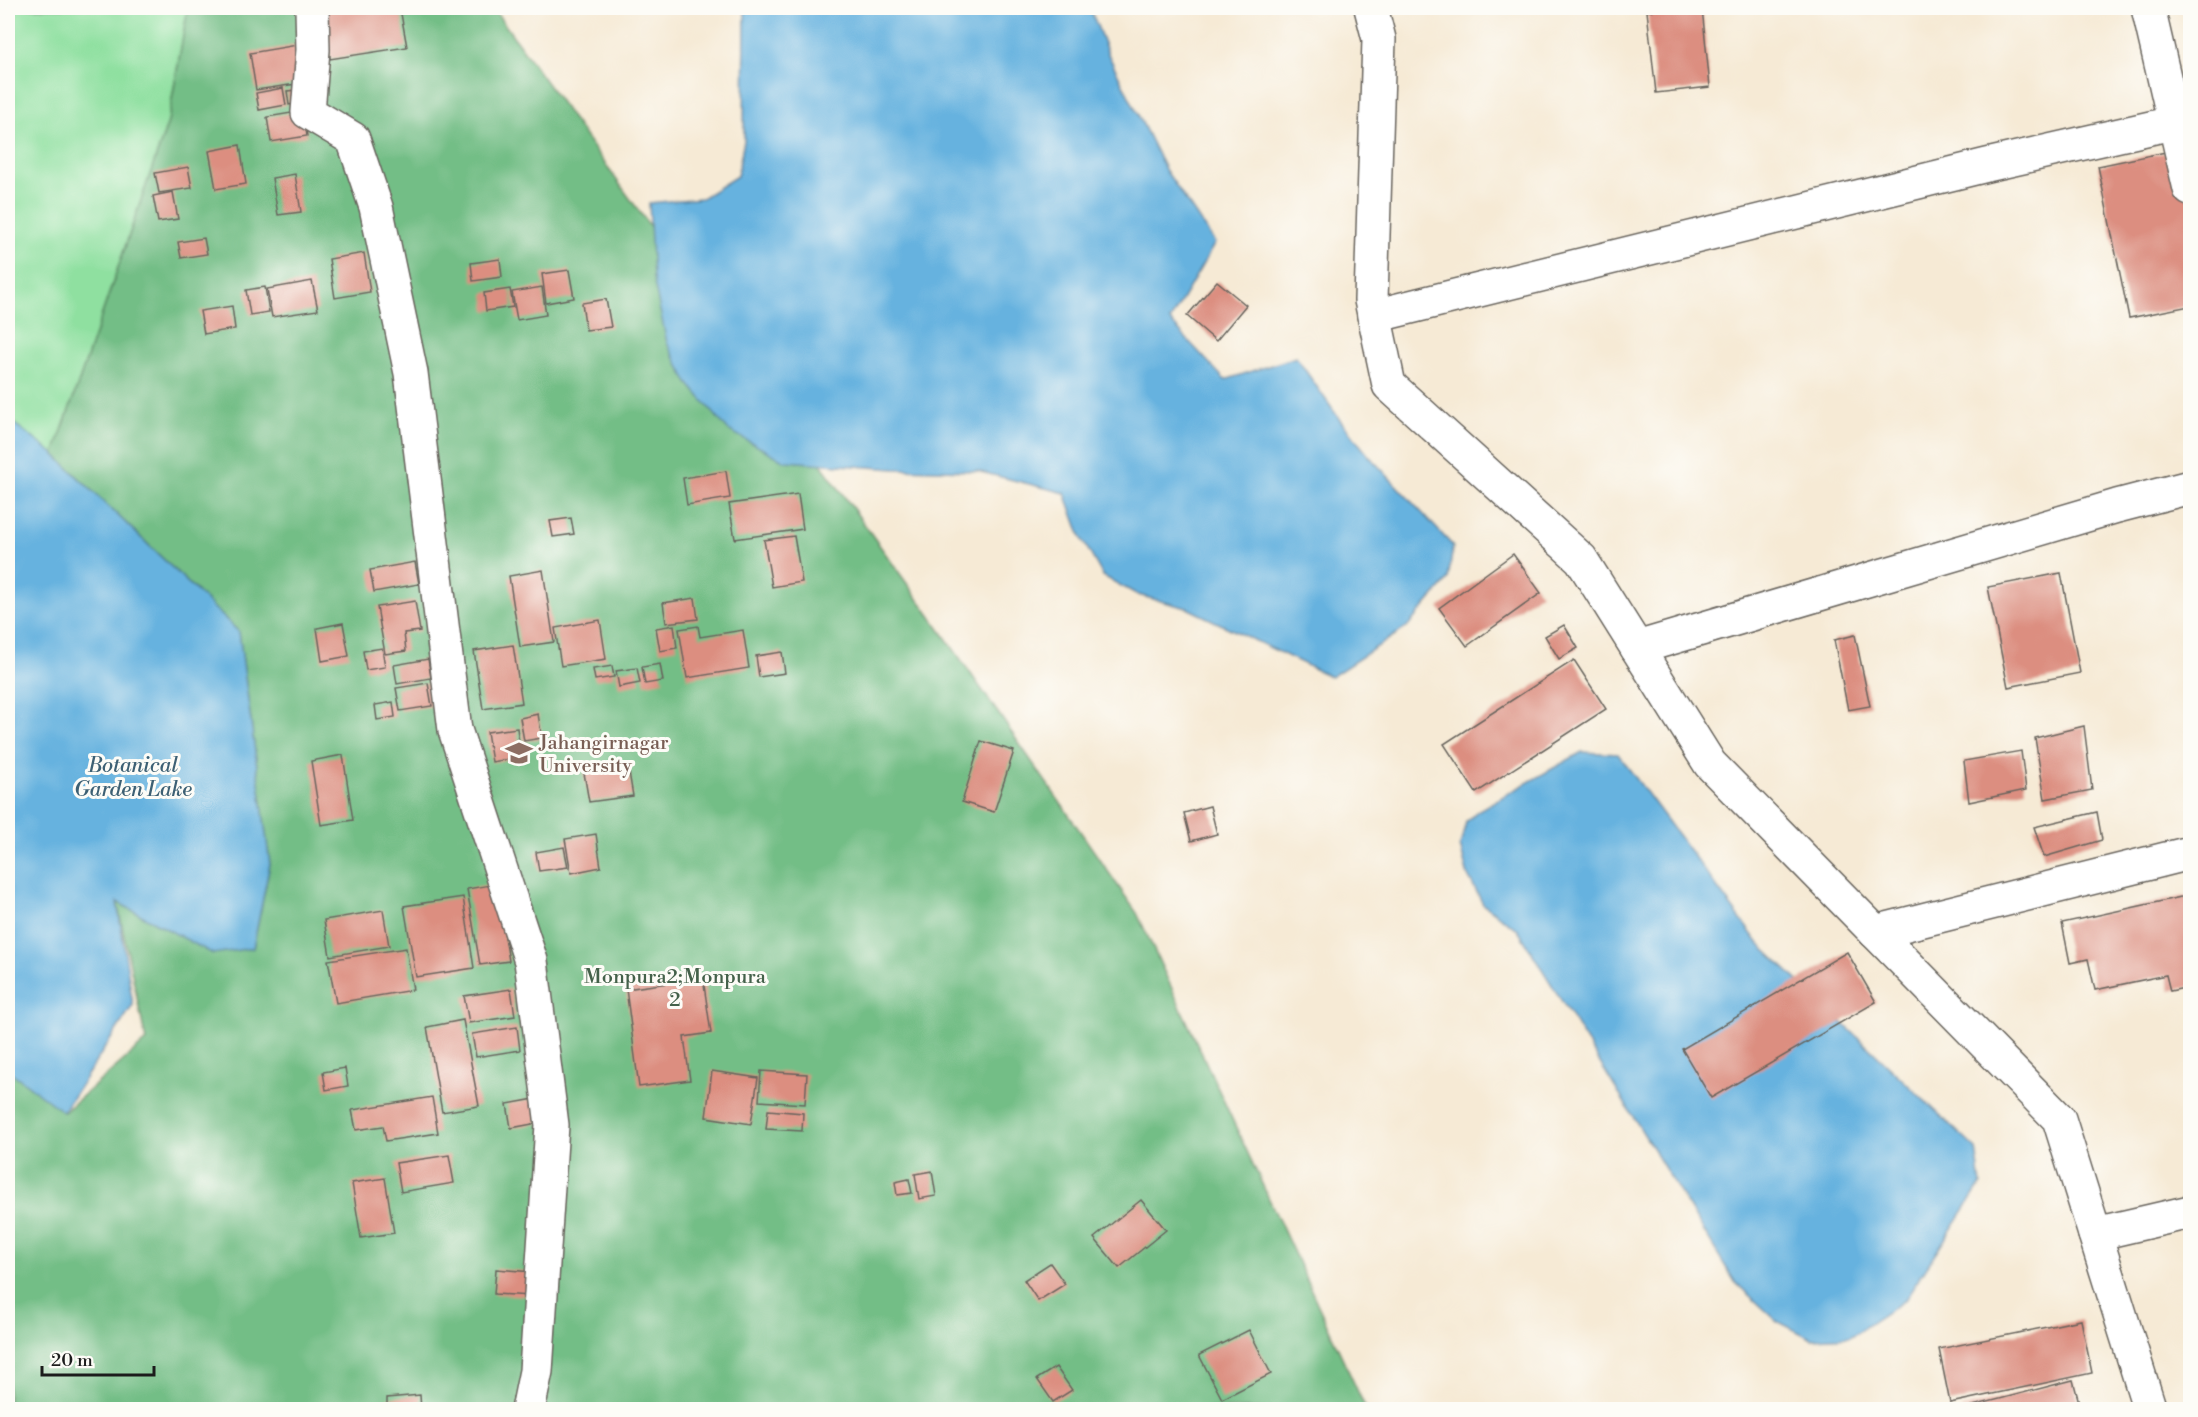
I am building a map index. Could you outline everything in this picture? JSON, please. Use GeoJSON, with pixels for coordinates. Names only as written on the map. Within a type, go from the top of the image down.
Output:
{"type":"FeatureCollection","features":[{"type":"Feature","properties":{"kind":"street"},"geometry":{"type":"LineString","coordinates":[[312,8],[313,50],[308,112],[353,139],[376,207],[411,373],[455,730],[531,961],[552,1125],[536,1371],[528,1410]]}},
{"type":"Feature","properties":{"kind":"street"},"geometry":{"type":"LineString","coordinates":[[1371,8],[1378,39],[1371,300],[1389,386],[1581,559],[1710,764],[2059,1119],[2150,1410]]}},
{"type":"Feature","properties":{"kind":"street"},"geometry":{"type":"LineString","coordinates":[[2148,8],[2182,121],[2190,189]]}},
{"type":"Feature","properties":{"kind":"street"},"geometry":{"type":"LineString","coordinates":[[1374,316],[1987,165],[2182,121]]}},
{"type":"Feature","properties":{"kind":"street"},"geometry":{"type":"LineString","coordinates":[[1637,648],[2117,506],[2190,487]]}},
{"type":"Feature","properties":{"kind":"street"},"geometry":{"type":"LineString","coordinates":[[1875,932],[2190,853]]}},
{"type":"Feature","properties":{"kind":"street"},"geometry":{"type":"LineString","coordinates":[[2095,1234],[2190,1212]]}},
{"type":"Feature","properties":{"kind":"green space"},"geometry":{"type":"Polygon","coordinates":[[[8,8],[188,8],[168,122],[54,454],[8,419],[8,8]]]}},
{"type":"Feature","properties":{"kind":"green space","name":"Monpura2;Monpura 2"},"geometry":{"type":"Polygon","coordinates":[[[188,8],[493,8],[939,628],[1137,913],[1366,1409],[8,1409],[8,1070],[64,1112],[146,1041],[117,902],[253,948],[270,864],[239,632],[54,454],[168,122],[188,8]]]}},
{"type":"Feature","properties":{"kind":"water"},"geometry":{"type":"Polygon","coordinates":[[[745,8],[1090,8],[1109,56],[1166,171],[1215,243],[1170,321],[1225,380],[1296,357],[1340,420],[1369,456],[1453,546],[1448,580],[1406,628],[1331,677],[1187,608],[1138,595],[1103,576],[1081,537],[1065,493],[977,471],[895,469],[785,461],[728,430],[688,383],[667,343],[653,278],[649,203],[702,198],[737,176],[744,141],[745,8]]]}},
{"type":"Feature","properties":{"kind":"water","name":"Botanical Garden Lake"},"geometry":{"type":"Polygon","coordinates":[[[8,419],[54,454],[239,632],[270,864],[253,948],[213,954],[117,902],[133,1005],[63,1112],[8,1070],[8,419]]]}},
{"type":"Feature","properties":{"kind":"water"},"geometry":{"type":"Polygon","coordinates":[[[1582,752],[1618,754],[1759,944],[1976,1149],[1981,1184],[1905,1300],[1850,1337],[1812,1339],[1777,1321],[1735,1282],[1518,930],[1483,904],[1468,876],[1460,846],[1466,822],[1477,811],[1582,752]]]}},
{"type":"Feature","properties":{"kind":"building"},"geometry":{"type":"Polygon","coordinates":[[[195,8],[222,8],[222,9],[196,13],[195,8]]]}},
{"type":"Feature","properties":{"kind":"building"},"geometry":{"type":"Polygon","coordinates":[[[322,8],[400,8],[407,47],[330,59],[322,8]]]}},
{"type":"Feature","properties":{"kind":"building"},"geometry":{"type":"Polygon","coordinates":[[[1702,8],[1710,87],[1656,93],[1647,11],[1702,8]]]}},
{"type":"Feature","properties":{"kind":"building"},"geometry":{"type":"Polygon","coordinates":[[[297,45],[303,83],[256,90],[250,53],[297,45]]]}},
{"type":"Feature","properties":{"kind":"building"},"geometry":{"type":"Polygon","coordinates":[[[283,88],[286,105],[259,110],[256,93],[283,88]]]}},
{"type":"Feature","properties":{"kind":"building"},"geometry":{"type":"Polygon","coordinates":[[[305,89],[307,102],[289,105],[287,91],[305,89]]]}},
{"type":"Feature","properties":{"kind":"building"},"geometry":{"type":"Polygon","coordinates":[[[303,111],[307,136],[271,142],[267,117],[303,111]]]}},
{"type":"Feature","properties":{"kind":"building"},"geometry":{"type":"Polygon","coordinates":[[[240,145],[246,184],[216,189],[209,151],[240,145]]]}},
{"type":"Feature","properties":{"kind":"building"},"geometry":{"type":"Polygon","coordinates":[[[2190,147],[2190,306],[2129,318],[2098,166],[2190,147]]]}},
{"type":"Feature","properties":{"kind":"building"},"geometry":{"type":"Polygon","coordinates":[[[188,167],[192,188],[159,193],[155,173],[188,167]]]}},
{"type":"Feature","properties":{"kind":"building"},"geometry":{"type":"Polygon","coordinates":[[[295,174],[301,212],[278,215],[272,178],[295,174]]]}},
{"type":"Feature","properties":{"kind":"building"},"geometry":{"type":"Polygon","coordinates":[[[173,192],[178,219],[158,222],[153,196],[173,192]]]}},
{"type":"Feature","properties":{"kind":"building"},"geometry":{"type":"Polygon","coordinates":[[[204,238],[207,254],[181,258],[178,242],[204,238]]]}},
{"type":"Feature","properties":{"kind":"building"},"geometry":{"type":"Polygon","coordinates":[[[364,253],[370,292],[335,298],[329,259],[364,253]]]}},
{"type":"Feature","properties":{"kind":"building"},"geometry":{"type":"Polygon","coordinates":[[[500,259],[502,277],[473,281],[471,263],[500,259]]]}},
{"type":"Feature","properties":{"kind":"building"},"geometry":{"type":"Polygon","coordinates":[[[569,270],[574,298],[546,303],[542,274],[569,270]]]}},
{"type":"Feature","properties":{"kind":"building"},"geometry":{"type":"Polygon","coordinates":[[[312,281],[318,310],[272,317],[267,289],[312,281]]]}},
{"type":"Feature","properties":{"kind":"building"},"geometry":{"type":"Polygon","coordinates":[[[1217,281],[1246,305],[1216,341],[1187,316],[1217,281]]]}},
{"type":"Feature","properties":{"kind":"building"},"geometry":{"type":"Polygon","coordinates":[[[265,287],[269,312],[250,315],[246,290],[265,287]]]}},
{"type":"Feature","properties":{"kind":"building"},"geometry":{"type":"Polygon","coordinates":[[[542,287],[546,315],[517,320],[512,292],[542,287]]]}},
{"type":"Feature","properties":{"kind":"building"},"geometry":{"type":"Polygon","coordinates":[[[510,289],[513,307],[486,311],[484,293],[510,289]]]}},
{"type":"Feature","properties":{"kind":"building"},"geometry":{"type":"Polygon","coordinates":[[[606,299],[611,327],[586,330],[582,303],[606,299]]]}},
{"type":"Feature","properties":{"kind":"building"},"geometry":{"type":"Polygon","coordinates":[[[232,306],[235,329],[204,334],[200,311],[232,306]]]}},
{"type":"Feature","properties":{"kind":"building"},"geometry":{"type":"Polygon","coordinates":[[[726,471],[730,498],[687,505],[683,478],[726,471]]]}},
{"type":"Feature","properties":{"kind":"building"},"geometry":{"type":"Polygon","coordinates":[[[798,494],[803,529],[735,539],[729,504],[798,494]]]}},
{"type":"Feature","properties":{"kind":"building"},"geometry":{"type":"Polygon","coordinates":[[[571,518],[574,534],[553,537],[550,521],[571,518]]]}},
{"type":"Feature","properties":{"kind":"building"},"geometry":{"type":"Polygon","coordinates":[[[794,536],[802,582],[772,587],[764,540],[794,536]]]}},
{"type":"Feature","properties":{"kind":"building"},"geometry":{"type":"Polygon","coordinates":[[[1513,554],[1541,593],[1467,646],[1439,608],[1513,554]]]}},
{"type":"Feature","properties":{"kind":"building"},"geometry":{"type":"Polygon","coordinates":[[[415,562],[419,584],[374,592],[370,570],[415,562]]]}},
{"type":"Feature","properties":{"kind":"building"},"geometry":{"type":"Polygon","coordinates":[[[543,570],[554,642],[520,647],[509,576],[543,570]]]}},
{"type":"Feature","properties":{"kind":"building"},"geometry":{"type":"Polygon","coordinates":[[[2061,573],[2080,673],[2008,687],[1988,587],[2061,573]]]}},
{"type":"Feature","properties":{"kind":"building"},"geometry":{"type":"Polygon","coordinates":[[[695,598],[698,619],[666,623],[663,603],[695,598]]]}},
{"type":"Feature","properties":{"kind":"building"},"geometry":{"type":"Polygon","coordinates":[[[415,601],[420,631],[404,633],[406,651],[385,654],[377,607],[415,601]]]}},
{"type":"Feature","properties":{"kind":"building"},"geometry":{"type":"Polygon","coordinates":[[[600,620],[606,659],[561,666],[555,628],[600,620]]]}},
{"type":"Feature","properties":{"kind":"building"},"geometry":{"type":"Polygon","coordinates":[[[343,623],[349,656],[322,661],[317,628],[343,623]]]}},
{"type":"Feature","properties":{"kind":"building"},"geometry":{"type":"Polygon","coordinates":[[[674,625],[677,648],[660,651],[656,628],[674,625]]]}},
{"type":"Feature","properties":{"kind":"building"},"geometry":{"type":"Polygon","coordinates":[[[1564,625],[1578,648],[1559,659],[1545,636],[1564,625]]]}},
{"type":"Feature","properties":{"kind":"building"},"geometry":{"type":"Polygon","coordinates":[[[698,626],[700,637],[743,630],[749,668],[687,678],[679,629],[698,626]]]}},
{"type":"Feature","properties":{"kind":"building"},"geometry":{"type":"Polygon","coordinates":[[[1855,635],[1870,706],[1848,710],[1834,640],[1855,635]]]}},
{"type":"Feature","properties":{"kind":"building"},"geometry":{"type":"Polygon","coordinates":[[[513,645],[522,703],[483,709],[474,651],[513,645]]]}},
{"type":"Feature","properties":{"kind":"building"},"geometry":{"type":"Polygon","coordinates":[[[382,648],[385,667],[366,670],[363,651],[382,648]]]}},
{"type":"Feature","properties":{"kind":"building"},"geometry":{"type":"Polygon","coordinates":[[[782,652],[785,673],[759,677],[756,656],[782,652]]]}},
{"type":"Feature","properties":{"kind":"building"},"geometry":{"type":"Polygon","coordinates":[[[428,659],[431,678],[397,684],[394,665],[428,659]]]}},
{"type":"Feature","properties":{"kind":"building"},"geometry":{"type":"Polygon","coordinates":[[[1574,660],[1606,709],[1476,793],[1444,744],[1574,660]]]}},
{"type":"Feature","properties":{"kind":"building"},"geometry":{"type":"Polygon","coordinates":[[[660,664],[663,681],[645,684],[642,667],[660,664]]]}},
{"type":"Feature","properties":{"kind":"building"},"geometry":{"type":"Polygon","coordinates":[[[612,666],[614,677],[595,680],[593,669],[612,666]]]}},
{"type":"Feature","properties":{"kind":"building"},"geometry":{"type":"Polygon","coordinates":[[[637,668],[640,683],[619,687],[616,671],[637,668]]]}},
{"type":"Feature","properties":{"kind":"building"},"geometry":{"type":"Polygon","coordinates":[[[428,683],[432,706],[400,711],[396,688],[428,683]]]}},
{"type":"Feature","properties":{"kind":"building"},"geometry":{"type":"Polygon","coordinates":[[[393,702],[395,717],[377,720],[375,705],[393,702]]]}},
{"type":"Feature","properties":{"kind":"building"},"geometry":{"type":"Polygon","coordinates":[[[538,714],[542,738],[524,741],[520,718],[538,714]]]}},
{"type":"Feature","properties":{"kind":"building"},"geometry":{"type":"Polygon","coordinates":[[[2084,726],[2092,790],[2045,799],[2035,738],[2084,726]]]}},
{"type":"Feature","properties":{"kind":"building"},"geometry":{"type":"Polygon","coordinates":[[[517,728],[521,757],[492,762],[487,732],[517,728]]]}},
{"type":"Feature","properties":{"kind":"building"},"geometry":{"type":"Polygon","coordinates":[[[981,741],[1014,751],[994,812],[962,802],[981,741]]]}},
{"type":"Feature","properties":{"kind":"building"},"geometry":{"type":"Polygon","coordinates":[[[2021,751],[2026,790],[1969,802],[1964,761],[2021,751]]]}},
{"type":"Feature","properties":{"kind":"building"},"geometry":{"type":"Polygon","coordinates":[[[343,755],[353,820],[321,825],[311,761],[343,755]]]}},
{"type":"Feature","properties":{"kind":"building"},"geometry":{"type":"Polygon","coordinates":[[[628,766],[633,796],[589,802],[584,773],[628,766]]]}},
{"type":"Feature","properties":{"kind":"building"},"geometry":{"type":"Polygon","coordinates":[[[1210,806],[1217,834],[1191,841],[1184,813],[1210,806]]]}},
{"type":"Feature","properties":{"kind":"building"},"geometry":{"type":"Polygon","coordinates":[[[2097,812],[2102,840],[2044,857],[2034,827],[2097,812]]]}},
{"type":"Feature","properties":{"kind":"building"},"geometry":{"type":"Polygon","coordinates":[[[596,834],[601,867],[571,873],[565,839],[596,834]]]}},
{"type":"Feature","properties":{"kind":"building"},"geometry":{"type":"Polygon","coordinates":[[[564,847],[568,867],[539,871],[536,852],[564,847]]]}},
{"type":"Feature","properties":{"kind":"building"},"geometry":{"type":"Polygon","coordinates":[[[496,884],[509,961],[480,965],[467,889],[496,884]]]}},
{"type":"Feature","properties":{"kind":"building"},"geometry":{"type":"Polygon","coordinates":[[[2190,895],[2190,987],[2170,991],[2166,975],[2095,990],[2088,959],[2070,963],[2062,923],[2190,895]]]}},
{"type":"Feature","properties":{"kind":"building"},"geometry":{"type":"Polygon","coordinates":[[[463,897],[474,968],[416,977],[404,906],[463,897]]]}},
{"type":"Feature","properties":{"kind":"building"},"geometry":{"type":"Polygon","coordinates":[[[383,910],[389,946],[330,956],[324,920],[383,910]]]}},
{"type":"Feature","properties":{"kind":"building"},"geometry":{"type":"Polygon","coordinates":[[[406,948],[413,990],[336,1003],[328,960],[406,948]]]}},
{"type":"Feature","properties":{"kind":"building"},"geometry":{"type":"Polygon","coordinates":[[[1847,952],[1876,1002],[1711,1098],[1682,1049],[1847,952]]]}},
{"type":"Feature","properties":{"kind":"building"},"geometry":{"type":"Polygon","coordinates":[[[703,978],[711,1033],[684,1037],[690,1080],[639,1087],[626,989],[703,978]]]}},
{"type":"Feature","properties":{"kind":"building"},"geometry":{"type":"Polygon","coordinates":[[[511,989],[515,1016],[469,1023],[464,996],[511,989]]]}},
{"type":"Feature","properties":{"kind":"building"},"geometry":{"type":"Polygon","coordinates":[[[463,1020],[479,1106],[442,1112],[427,1027],[463,1020]]]}},
{"type":"Feature","properties":{"kind":"building"},"geometry":{"type":"Polygon","coordinates":[[[517,1027],[520,1050],[476,1057],[472,1034],[517,1027]]]}},
{"type":"Feature","properties":{"kind":"building"},"geometry":{"type":"Polygon","coordinates":[[[345,1068],[348,1086],[326,1090],[323,1072],[345,1068]]]}},
{"type":"Feature","properties":{"kind":"building"},"geometry":{"type":"Polygon","coordinates":[[[712,1071],[758,1078],[751,1124],[706,1117],[712,1071]]]}},
{"type":"Feature","properties":{"kind":"building"},"geometry":{"type":"Polygon","coordinates":[[[761,1071],[807,1074],[805,1104],[759,1101],[761,1071]]]}},
{"type":"Feature","properties":{"kind":"building"},"geometry":{"type":"Polygon","coordinates":[[[432,1097],[438,1133],[386,1141],[383,1126],[356,1130],[352,1110],[432,1097]]]}},
{"type":"Feature","properties":{"kind":"building"},"geometry":{"type":"Polygon","coordinates":[[[535,1099],[538,1123],[511,1128],[507,1104],[535,1099]]]}},
{"type":"Feature","properties":{"kind":"building"},"geometry":{"type":"Polygon","coordinates":[[[768,1110],[803,1113],[802,1131],[766,1129],[768,1110]]]}},
{"type":"Feature","properties":{"kind":"building"},"geometry":{"type":"Polygon","coordinates":[[[449,1155],[454,1183],[401,1192],[396,1163],[449,1155]]]}},
{"type":"Feature","properties":{"kind":"building"},"geometry":{"type":"Polygon","coordinates":[[[932,1171],[936,1196],[919,1199],[915,1174],[932,1171]]]}},
{"type":"Feature","properties":{"kind":"building"},"geometry":{"type":"Polygon","coordinates":[[[385,1178],[394,1233],[361,1238],[352,1183],[385,1178]]]}},
{"type":"Feature","properties":{"kind":"building"},"geometry":{"type":"Polygon","coordinates":[[[909,1179],[912,1193],[897,1195],[895,1182],[909,1179]]]}},
{"type":"Feature","properties":{"kind":"building"},"geometry":{"type":"Polygon","coordinates":[[[1141,1200],[1166,1230],[1119,1268],[1094,1238],[1141,1200]]]}},
{"type":"Feature","properties":{"kind":"building"},"geometry":{"type":"Polygon","coordinates":[[[1050,1263],[1065,1284],[1038,1301],[1024,1280],[1050,1263]]]}},
{"type":"Feature","properties":{"kind":"building"},"geometry":{"type":"Polygon","coordinates":[[[496,1269],[533,1272],[532,1296],[494,1294],[496,1269]]]}},
{"type":"Feature","properties":{"kind":"building"},"geometry":{"type":"Polygon","coordinates":[[[2081,1320],[2092,1373],[1950,1403],[1939,1349],[2081,1320]]]}},
{"type":"Feature","properties":{"kind":"building"},"geometry":{"type":"Polygon","coordinates":[[[1249,1330],[1271,1374],[1222,1399],[1199,1355],[1249,1330]]]}},
{"type":"Feature","properties":{"kind":"building"},"geometry":{"type":"Polygon","coordinates":[[[1056,1367],[1072,1390],[1053,1402],[1037,1379],[1056,1367]]]}},
{"type":"Feature","properties":{"kind":"building"},"geometry":{"type":"Polygon","coordinates":[[[2073,1380],[2081,1410],[1961,1410],[1961,1409],[2073,1380]]]}},
{"type":"Feature","properties":{"kind":"building"},"geometry":{"type":"Polygon","coordinates":[[[420,1395],[421,1410],[387,1410],[387,1398],[420,1395]]]}},
{"type":"Feature","properties":{"kind":"place","name":"Jahangirnagar University"},"geometry":{"type":"Point","coordinates":[519,753]}}]}
